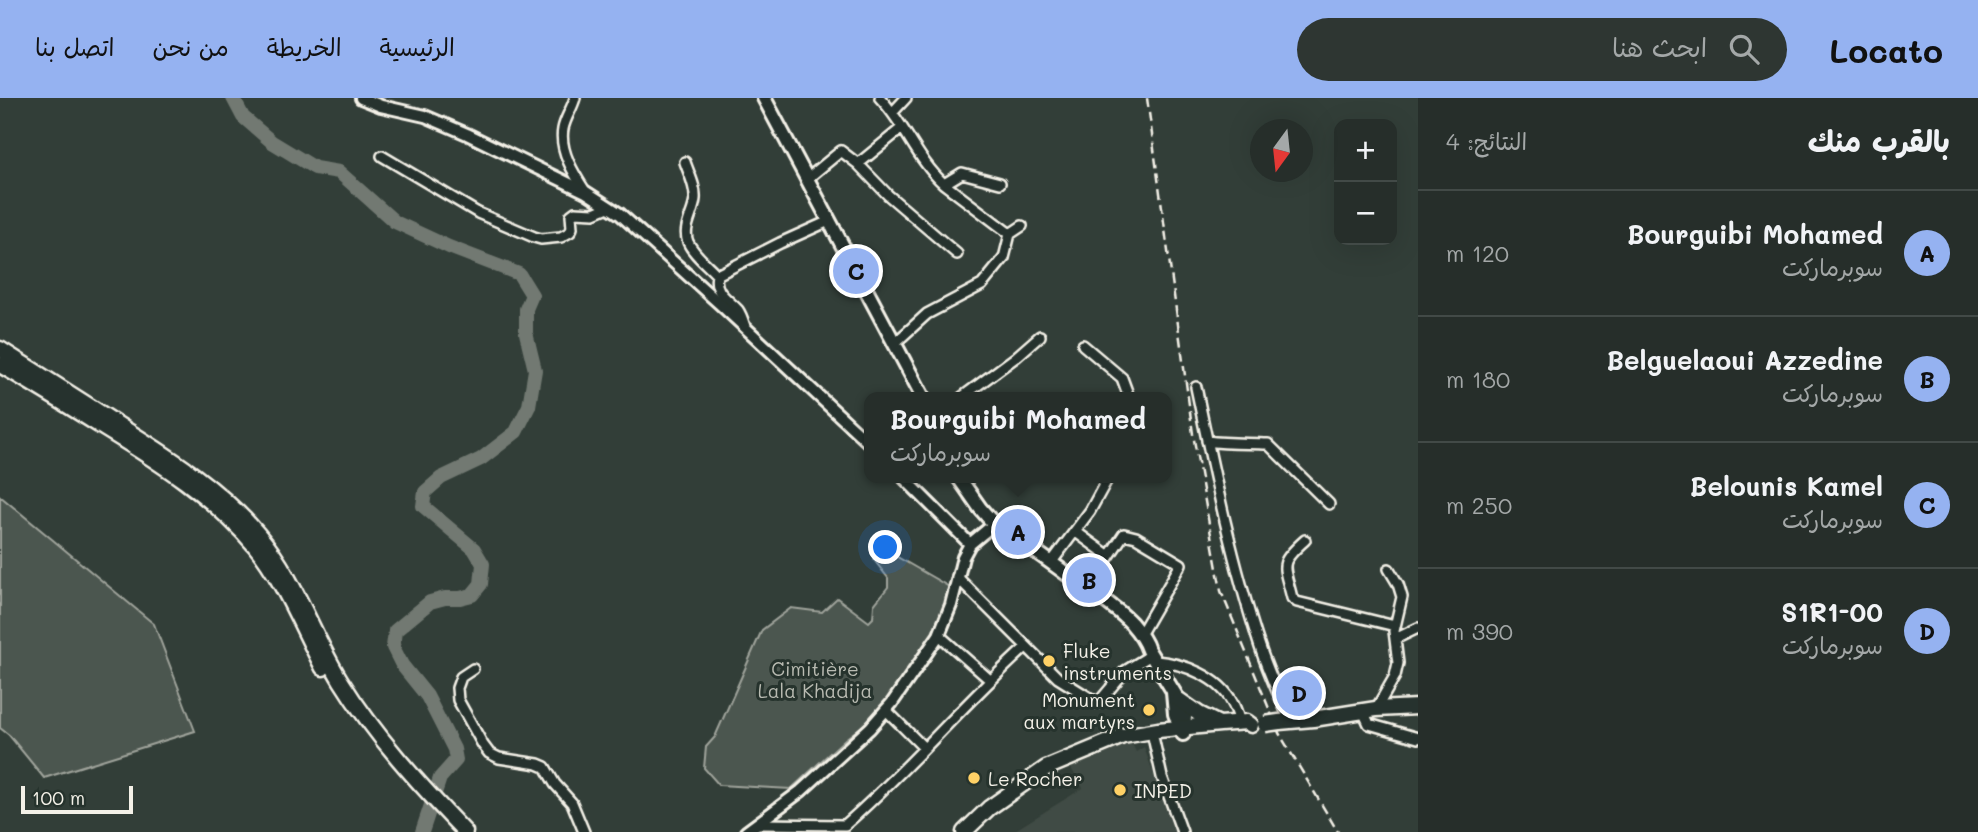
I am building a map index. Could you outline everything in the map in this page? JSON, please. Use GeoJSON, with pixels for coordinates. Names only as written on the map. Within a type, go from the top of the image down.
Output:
{"type":"FeatureCollection","features":[{"type":"Feature","properties":{"kind":"main road"},"geometry":{"type":"LineString","coordinates":[[764,98],[920,392]]}},
{"type":"Feature","properties":{"kind":"main road"},"geometry":{"type":"LineString","coordinates":[[0,349],[174,460],[204,482],[248,523],[261,537],[290,580],[350,695],[423,793]]}},
{"type":"Feature","properties":{"kind":"main road"},"geometry":{"type":"LineString","coordinates":[[0,365],[170,471],[198,491],[234,523],[257,548],[277,579],[322,667],[351,713],[384,755],[465,832]]}},
{"type":"Feature","properties":{"kind":"main road"},"geometry":{"type":"LineString","coordinates":[[962,483],[980,508],[1016,547],[1112,614],[1152,655]]}},
{"type":"Feature","properties":{"kind":"main road"},"geometry":{"type":"LineString","coordinates":[[998,528],[1120,613],[1140,635],[1152,655],[1179,716]]}},
{"type":"Feature","properties":{"kind":"main road"},"geometry":{"type":"LineString","coordinates":[[1179,716],[1220,724],[1265,723],[1369,710],[1418,707]]}},
{"type":"Feature","properties":{"kind":"main road"},"geometry":{"type":"LineString","coordinates":[[964,832],[989,808],[1046,768],[1079,753],[1117,740],[1156,733],[1179,716],[1199,714],[1220,724]]}},
{"type":"Feature","properties":{"kind":"main road"},"geometry":{"type":"LineString","coordinates":[[1179,716],[1248,728],[1265,723]]}},
{"type":"Feature","properties":{"kind":"main road"},"geometry":{"type":"LineString","coordinates":[[438,809],[455,832]]}},
{"type":"Feature","properties":{"kind":"street"},"geometry":{"type":"LineString","coordinates":[[361,98],[381,106],[425,116],[467,134],[586,192],[620,214],[864,438]]}},
{"type":"Feature","properties":{"kind":"street"},"geometry":{"type":"LineString","coordinates":[[575,98],[563,127],[563,134],[569,165],[586,192]]}},
{"type":"Feature","properties":{"kind":"street"},"geometry":{"type":"LineString","coordinates":[[880,98],[893,112],[930,172],[1010,234]]}},
{"type":"Feature","properties":{"kind":"street"},"geometry":{"type":"LineString","coordinates":[[893,112],[906,98]]}},
{"type":"Feature","properties":{"kind":"street"},"geometry":{"type":"LineString","coordinates":[[858,164],[902,128]]}},
{"type":"Feature","properties":{"kind":"street"},"geometry":{"type":"LineString","coordinates":[[807,179],[841,151],[957,254]]}},
{"type":"Feature","properties":{"kind":"street"},"geometry":{"type":"LineString","coordinates":[[382,156],[478,213],[541,239],[561,237],[570,232],[570,215],[575,212],[594,213],[608,207]]}},
{"type":"Feature","properties":{"kind":"street"},"geometry":{"type":"LineString","coordinates":[[685,162],[695,200],[687,239],[690,246],[717,275]]}},
{"type":"Feature","properties":{"kind":"street"},"geometry":{"type":"LineString","coordinates":[[944,184],[961,173],[1000,183]]}},
{"type":"Feature","properties":{"kind":"street"},"geometry":{"type":"LineString","coordinates":[[746,328],[739,312],[717,289],[717,275],[829,221]]}},
{"type":"Feature","properties":{"kind":"street"},"geometry":{"type":"LineString","coordinates":[[894,344],[927,314],[982,285],[1004,258],[1010,234],[1022,226]]}},
{"type":"Feature","properties":{"kind":"street"},"geometry":{"type":"LineString","coordinates":[[969,392],[1040,336]]}},
{"type":"Feature","properties":{"kind":"street"},"geometry":{"type":"LineString","coordinates":[[1083,345],[1122,378],[1127,392]]}},
{"type":"Feature","properties":{"kind":"street"},"geometry":{"type":"LineString","coordinates":[[1196,387],[1225,522],[1260,649],[1265,723]]}},
{"type":"Feature","properties":{"kind":"street"},"geometry":{"type":"LineString","coordinates":[[1207,441],[1268,444],[1329,504]]}},
{"type":"Feature","properties":{"kind":"street"},"geometry":{"type":"LineString","coordinates":[[909,483],[970,544]]}},
{"type":"Feature","properties":{"kind":"street"},"geometry":{"type":"LineString","coordinates":[[1051,563],[1090,511],[1105,483]]}},
{"type":"Feature","properties":{"kind":"street"},"geometry":{"type":"LineString","coordinates":[[746,832],[801,791],[870,729],[886,710],[939,635],[951,605],[963,557],[970,544],[998,528]]}},
{"type":"Feature","properties":{"kind":"street"},"geometry":{"type":"LineString","coordinates":[[1076,531],[1110,556]]}},
{"type":"Feature","properties":{"kind":"street"},"geometry":{"type":"LineString","coordinates":[[1087,589],[1124,534],[1136,537],[1181,564],[1140,635]]}},
{"type":"Feature","properties":{"kind":"street"},"geometry":{"type":"LineString","coordinates":[[1305,540],[1288,555],[1284,564],[1293,598],[1297,602],[1395,626]]}},
{"type":"Feature","properties":{"kind":"street"},"geometry":{"type":"LineString","coordinates":[[1389,569],[1402,597],[1395,626],[1398,663],[1395,676],[1369,710],[1369,724],[1418,738]]}},
{"type":"Feature","properties":{"kind":"street"},"geometry":{"type":"LineString","coordinates":[[957,577],[1058,678],[1098,702],[1125,671],[1152,655],[1211,681],[1232,701],[1265,723]]}},
{"type":"Feature","properties":{"kind":"street"},"geometry":{"type":"LineString","coordinates":[[1395,639],[1418,628]]}},
{"type":"Feature","properties":{"kind":"street"},"geometry":{"type":"LineString","coordinates":[[939,635],[990,680]]}},
{"type":"Feature","properties":{"kind":"street"},"geometry":{"type":"LineString","coordinates":[[759,824],[843,828],[1026,647]]}},
{"type":"Feature","properties":{"kind":"street"},"geometry":{"type":"LineString","coordinates":[[473,669],[461,677],[456,694],[483,745],[499,758],[545,767],[555,784],[572,803],[584,832]]}},
{"type":"Feature","properties":{"kind":"street"},"geometry":{"type":"LineString","coordinates":[[886,710],[923,748]]}},
{"type":"Feature","properties":{"kind":"street"},"geometry":{"type":"LineString","coordinates":[[1156,733],[1162,777],[1182,832]]}},
{"type":"Feature","properties":{"kind":"shaded area","name":"INPED"},"geometry":{"type":"Polygon","coordinates":[[[1131,742],[1136,752],[1144,747],[1174,832],[1012,832],[1083,788],[1072,770],[1071,763],[1131,742]]]}},
{"type":"Feature","properties":{"kind":"green space"},"geometry":{"type":"Polygon","coordinates":[[[0,496],[154,624],[195,731],[44,778],[9,735],[0,728],[0,496]]]}},
{"type":"Feature","properties":{"kind":"green space","name":"Cimitière Lala Khadija"},"geometry":{"type":"Polygon","coordinates":[[[873,543],[951,588],[946,610],[932,643],[876,716],[845,739],[791,789],[719,785],[704,768],[706,747],[715,737],[762,630],[791,608],[822,612],[837,598],[869,622],[873,618],[874,605],[888,587],[888,578],[874,560],[873,543]]]}},
{"type":"Feature","properties":{"kind":"waterway"},"geometry":{"type":"LineString","coordinates":[[233,98],[243,117],[272,142],[315,168],[339,172],[395,222],[449,247],[519,274],[532,295],[526,309],[526,333],[535,370],[529,406],[516,432],[481,459],[441,478],[425,492],[423,506],[474,549],[483,564],[481,584],[472,595],[430,602],[395,631],[393,647],[402,665],[427,696],[454,749],[456,760],[440,778],[422,832]]}},
{"type":"Feature","properties":{"kind":"railway"},"geometry":{"type":"LineString","coordinates":[[1147,98],[1193,434],[1221,591],[1279,733],[1338,832]]}},
{"type":"Feature","properties":{"kind":"place","name":"Belounis Kamel"},"geometry":{"type":"Point","coordinates":[856,271]}},
{"type":"Feature","properties":{"kind":"place","name":"Bourguibi Mohamed"},"geometry":{"type":"Point","coordinates":[1018,532]}},
{"type":"Feature","properties":{"kind":"place","name":"Belguelaoui Azzedine"},"geometry":{"type":"Point","coordinates":[1089,580]}},
{"type":"Feature","properties":{"kind":"place","name":"Fluke instruments"},"geometry":{"type":"Point","coordinates":[1049,661]}},
{"type":"Feature","properties":{"kind":"place","name":"S1R1-00"},"geometry":{"type":"Point","coordinates":[1299,693]}},
{"type":"Feature","properties":{"kind":"place","name":"Monument aux martyrs"},"geometry":{"type":"Point","coordinates":[1149,710]}},
{"type":"Feature","properties":{"kind":"place","name":"Le Rocher"},"geometry":{"type":"Point","coordinates":[974,778]}},
{"type":"Feature","properties":{"kind":"place","name":"INPED"},"geometry":{"type":"Point","coordinates":[1120,790]}}]}
